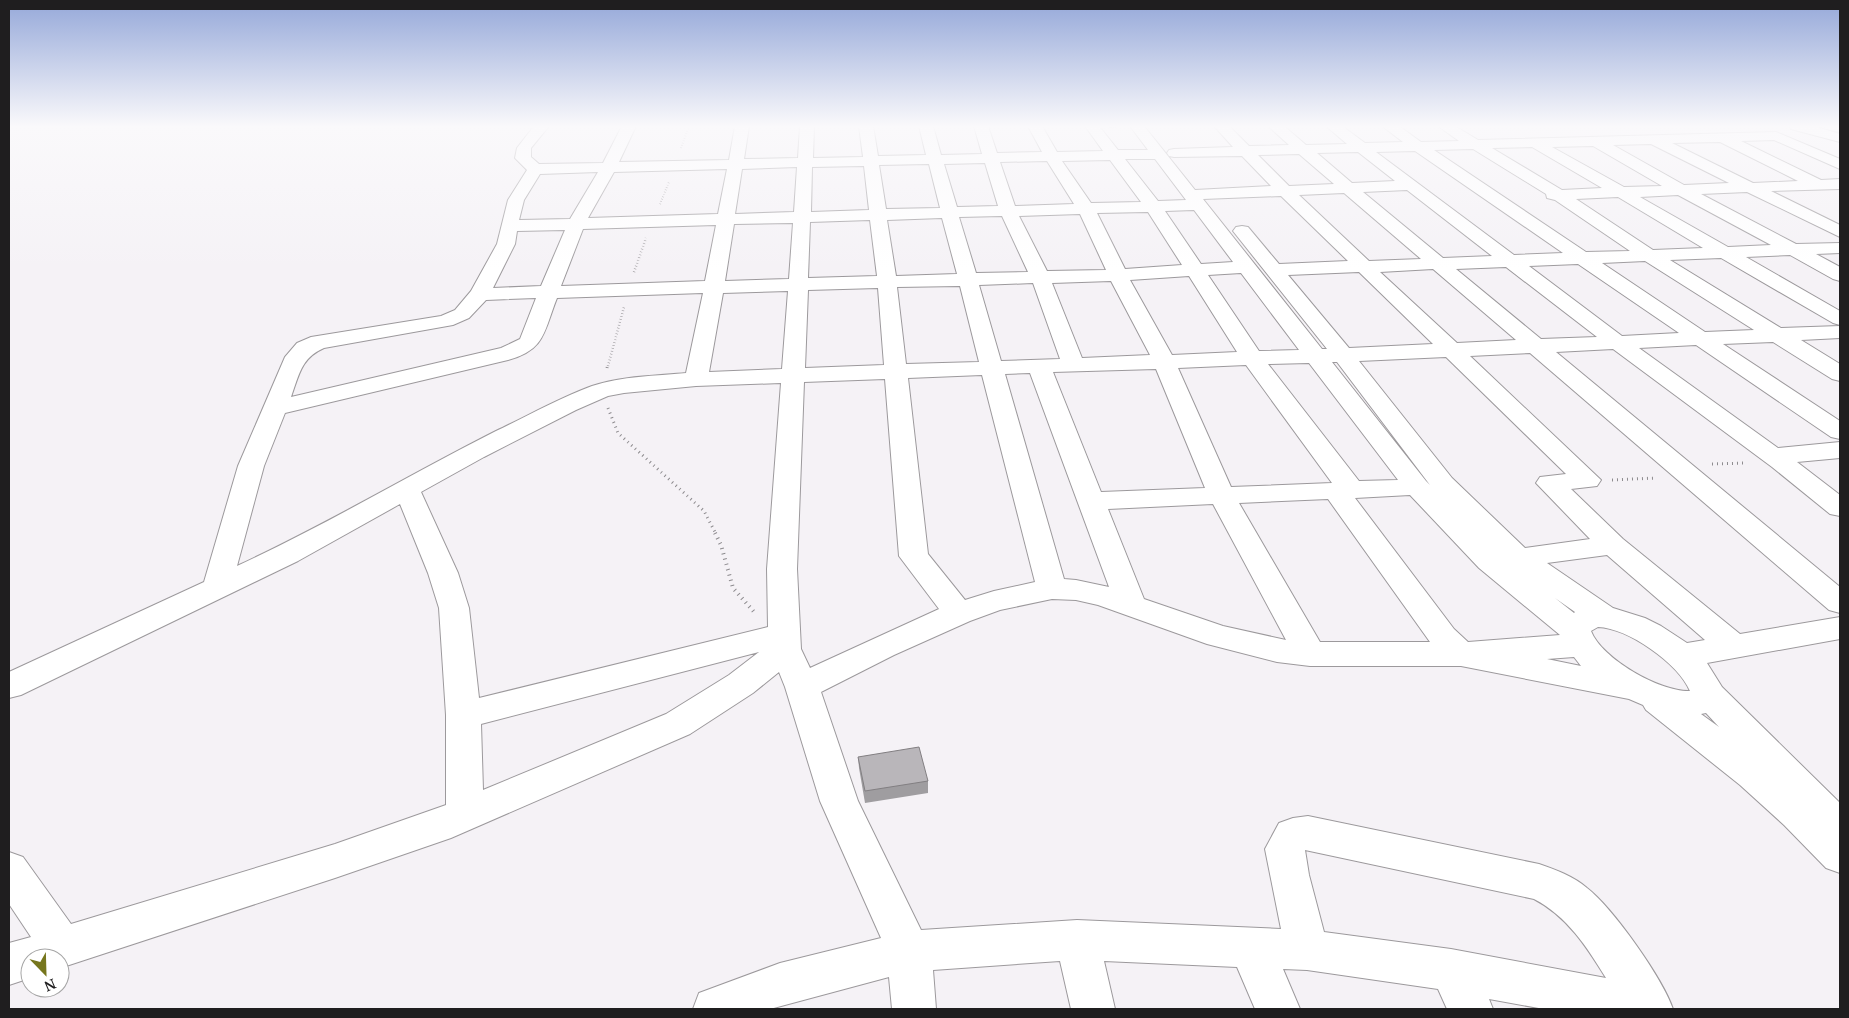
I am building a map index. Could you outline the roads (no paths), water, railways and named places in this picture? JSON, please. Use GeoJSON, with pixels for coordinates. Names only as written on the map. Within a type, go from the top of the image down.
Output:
{"type":"FeatureCollection","features":[{"type":"Feature","properties":{"kind":"main road"},"geometry":{"type":"LineString","coordinates":[[217,588],[249,474],[293,362],[305,348],[336,338],[446,321],[462,314],[480,294],[506,244],[508,226],[516,200],[533,174]]}},
{"type":"Feature","properties":{"kind":"main road"},"geometry":{"type":"LineString","coordinates":[[274,408],[521,348],[529,342],[576,224],[605,174]]}},
{"type":"Feature","properties":{"kind":"main road"},"geometry":{"type":"LineString","coordinates":[[696,379],[715,288],[734,174]]}},
{"type":"Feature","properties":{"kind":"main road"},"geometry":{"type":"LineString","coordinates":[[804,174],[782,569],[784,642],[802,687],[839,801],[909,951],[914,1009]]}},
{"type":"Feature","properties":{"kind":"main road"},"geometry":{"type":"LineString","coordinates":[[874,174],[887,282],[914,556],[959,613]]}},
{"type":"Feature","properties":{"kind":"main road"},"geometry":{"type":"LineString","coordinates":[[939,174],[1052,589]]}},
{"type":"Feature","properties":{"kind":"main road"},"geometry":{"type":"LineString","coordinates":[[996,174],[1008,211],[1040,277],[1073,364]]}},
{"type":"Feature","properties":{"kind":"main road"},"geometry":{"type":"LineString","coordinates":[[1063,174],[1079,195],[1118,275],[1164,361],[1222,496],[1310,654]]}},
{"type":"Feature","properties":{"kind":"main road"},"geometry":{"type":"LineString","coordinates":[[1141,174],[1273,270],[1343,355],[1443,484],[1473,515],[1520,558],[1586,630],[1596,660],[1723,748],[1818,832],[1840,856]]}},
{"type":"Feature","properties":{"kind":"main road"},"geometry":{"type":"LineString","coordinates":[[1168,174],[1169,193],[1196,270],[1252,358],[1443,637],[1461,654],[1646,693],[1666,701],[1691,704],[1700,702],[1708,694]]}},
{"type":"Feature","properties":{"kind":"main road"},"geometry":{"type":"LineString","coordinates":[[1268,174],[1588,480],[1549,483],[1613,545],[1733,646]]}},
{"type":"Feature","properties":{"kind":"main road"},"geometry":{"type":"LineString","coordinates":[[1331,174],[1840,603]]}},
{"type":"Feature","properties":{"kind":"main road"},"geometry":{"type":"LineString","coordinates":[[1395,174],[1840,508]]}},
{"type":"Feature","properties":{"kind":"main road"},"geometry":{"type":"LineString","coordinates":[[1460,174],[1581,258],[1840,432]]}},
{"type":"Feature","properties":{"kind":"main road"},"geometry":{"type":"LineString","coordinates":[[1524,174],[1774,335],[1840,374]]}},
{"type":"Feature","properties":{"kind":"main road"},"geometry":{"type":"LineString","coordinates":[[1589,174],[1840,319]]}},
{"type":"Feature","properties":{"kind":"main road"},"geometry":{"type":"LineString","coordinates":[[1652,174],[1840,275]]}},
{"type":"Feature","properties":{"kind":"main road"},"geometry":{"type":"LineString","coordinates":[[1720,174],[1840,232]]}},
{"type":"Feature","properties":{"kind":"main road"},"geometry":{"type":"LineString","coordinates":[[1797,174],[1840,196]]}},
{"type":"Feature","properties":{"kind":"main road"},"geometry":{"type":"LineString","coordinates":[[1461,192],[1494,196],[1526,196],[1840,184]]}},
{"type":"Feature","properties":{"kind":"main road"},"geometry":{"type":"LineString","coordinates":[[508,226],[1008,211],[1079,195],[1413,187],[1443,191]]}},
{"type":"Feature","properties":{"kind":"main road"},"geometry":{"type":"LineString","coordinates":[[1169,193],[1246,267],[1417,487],[1489,561],[1586,630]]}},
{"type":"Feature","properties":{"kind":"main road"},"geometry":{"type":"LineString","coordinates":[[1273,270],[1840,248]]}},
{"type":"Feature","properties":{"kind":"main road"},"geometry":{"type":"LineString","coordinates":[[480,294],[1118,275],[1246,267]]}},
{"type":"Feature","properties":{"kind":"main road"},"geometry":{"type":"LineString","coordinates":[[9,686],[288,554],[501,438],[568,405],[601,391],[635,384],[696,379],[1343,355],[1840,332]]}},
{"type":"Feature","properties":{"kind":"main road"},"geometry":{"type":"LineString","coordinates":[[1039,366],[1093,501],[1131,604]]}},
{"type":"Feature","properties":{"kind":"main road"},"geometry":{"type":"LineString","coordinates":[[1777,459],[1840,450]]}},
{"type":"Feature","properties":{"kind":"main road"},"geometry":{"type":"LineString","coordinates":[[1093,501],[1417,487]]}},
{"type":"Feature","properties":{"kind":"main road"},"geometry":{"type":"LineString","coordinates":[[407,490],[443,573],[454,608],[463,715],[465,814]]}},
{"type":"Feature","properties":{"kind":"main road"},"geometry":{"type":"LineString","coordinates":[[1520,558],[1613,545]]}},
{"type":"Feature","properties":{"kind":"main road"},"geometry":{"type":"LineString","coordinates":[[802,687],[883,647],[959,613],[994,601],[1052,589],[1076,590],[1131,604],[1172,621],[1218,636],[1277,650],[1310,654],[1461,654],[1586,630],[1637,628],[1680,656],[1698,673],[1708,694],[1802,792],[1840,828]]}},
{"type":"Feature","properties":{"kind":"main road"},"geometry":{"type":"LineString","coordinates":[[1680,656],[1840,628]]}},
{"type":"Feature","properties":{"kind":"main road"},"geometry":{"type":"LineString","coordinates":[[463,715],[784,642]]}},
{"type":"Feature","properties":{"kind":"main road"},"geometry":{"type":"LineString","coordinates":[[9,964],[335,861],[437,826],[678,724],[741,684],[784,642]]}},
{"type":"Feature","properties":{"kind":"main road"},"geometry":{"type":"LineString","coordinates":[[1307,950],[1289,875],[1285,849],[1293,834],[1308,833],[1539,882],[1558,890],[1575,903],[1592,922],[1650,1009]]}},
{"type":"Feature","properties":{"kind":"main road"},"geometry":{"type":"LineString","coordinates":[[9,870],[62,947]]}},
{"type":"Feature","properties":{"kind":"main road"},"geometry":{"type":"LineString","coordinates":[[1077,940],[1093,1009]]}},
{"type":"Feature","properties":{"kind":"main road"},"geometry":{"type":"LineString","coordinates":[[717,1009],[780,984],[909,951],[1077,940],[1307,950],[1451,970],[1650,1009]]}},
{"type":"Feature","properties":{"kind":"main road"},"geometry":{"type":"LineString","coordinates":[[1250,947],[1278,1009]]}},
{"type":"Feature","properties":{"kind":"main road"},"geometry":{"type":"LineString","coordinates":[[1451,970],[1471,1009]]}}]}
